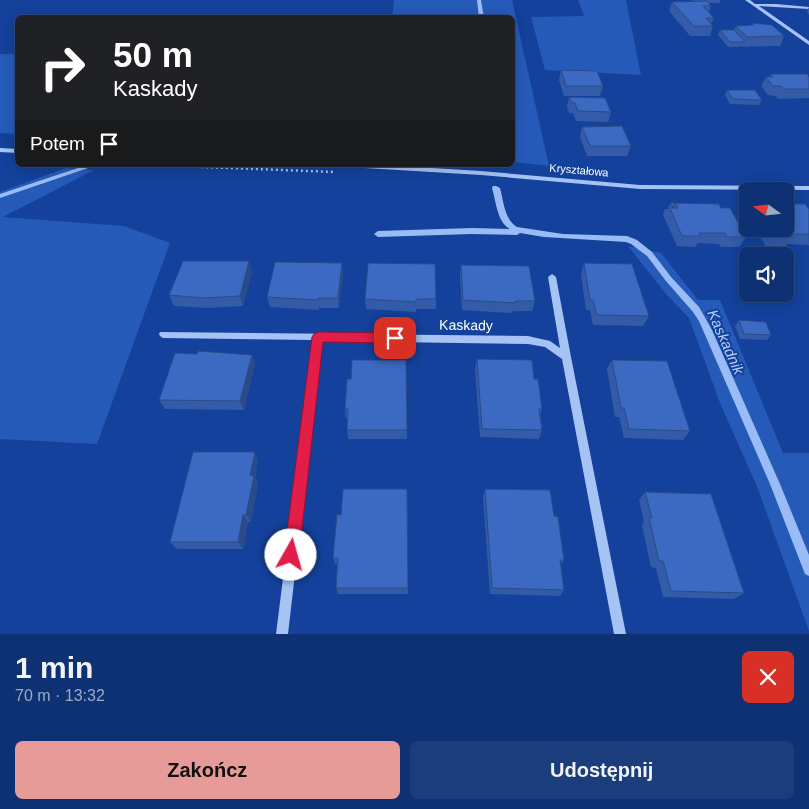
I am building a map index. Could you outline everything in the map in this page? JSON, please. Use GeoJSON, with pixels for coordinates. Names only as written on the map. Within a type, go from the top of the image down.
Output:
{"type":"FeatureCollection","features":[{"type":"Feature","properties":{"kind":"street"},"geometry":{"type":"LineString","coordinates":[[748,0],[809,43]]}},
{"type":"Feature","properties":{"kind":"street"},"geometry":{"type":"LineString","coordinates":[[755,5],[809,8]]}},
{"type":"Feature","properties":{"kind":"street"},"geometry":{"type":"LineString","coordinates":[[0,150],[15,151]]}},
{"type":"Feature","properties":{"kind":"street","name":"Kryształowa"},"geometry":{"type":"LineString","coordinates":[[381,167],[640,186],[809,188]]}},
{"type":"Feature","properties":{"kind":"street"},"geometry":{"type":"LineString","coordinates":[[552,277],[620,634]]}},
{"type":"Feature","properties":{"kind":"street"},"geometry":{"type":"LineString","coordinates":[[163,334],[318,337],[282,634]]}},
{"type":"Feature","properties":{"kind":"street","name":"Kaskady"},"geometry":{"type":"LineString","coordinates":[[318,337],[528,340],[547,344],[566,357]]}},
{"type":"Feature","properties":{"kind":"shaded area"},"geometry":{"type":"Polygon","coordinates":[[[394,0],[512,0],[549,166],[515,162],[515,15],[392,15],[394,0]]]}},
{"type":"Feature","properties":{"kind":"shaded area"},"geometry":{"type":"Polygon","coordinates":[[[578,0],[626,0],[641,75],[545,70],[531,17],[584,16],[578,0]]]}},
{"type":"Feature","properties":{"kind":"shaded area"},"geometry":{"type":"Polygon","coordinates":[[[0,54],[15,54],[15,134],[0,133],[0,54]]]}},
{"type":"Feature","properties":{"kind":"shaded area"},"geometry":{"type":"Polygon","coordinates":[[[66,168],[94,170],[3,217],[124,226],[170,243],[97,444],[0,439],[0,192],[66,168]]]}},
{"type":"Feature","properties":{"kind":"shaded area"},"geometry":{"type":"Polygon","coordinates":[[[628,246],[661,253],[698,300],[720,300],[783,453],[809,453],[809,631],[758,489],[720,403],[689,318],[666,294],[628,246]]]}},
{"type":"Feature","properties":{"kind":"building"},"geometry":{"type":"Polygon","coordinates":[[[707,1],[711,6],[703,6],[714,18],[706,18],[713,26],[694,26],[672,2],[707,1]]]}},
{"type":"Feature","properties":{"kind":"building"},"geometry":{"type":"Polygon","coordinates":[[[752,23],[772,25],[784,36],[747,37],[736,26],[754,25],[752,23]]]}},
{"type":"Feature","properties":{"kind":"building"},"geometry":{"type":"Polygon","coordinates":[[[720,30],[734,30],[745,42],[730,42],[720,30]]]}},
{"type":"Feature","properties":{"kind":"building"},"geometry":{"type":"Polygon","coordinates":[[[561,70],[597,71],[603,86],[566,86],[561,70]]]}},
{"type":"Feature","properties":{"kind":"building"},"geometry":{"type":"Polygon","coordinates":[[[771,74],[807,74],[809,77],[809,89],[784,89],[781,86],[773,86],[766,77],[773,77],[771,74]]]}},
{"type":"Feature","properties":{"kind":"building"},"geometry":{"type":"Polygon","coordinates":[[[727,90],[755,90],[762,100],[733,99],[727,90]]]}},
{"type":"Feature","properties":{"kind":"building"},"geometry":{"type":"Polygon","coordinates":[[[569,97],[605,98],[611,112],[578,111],[575,103],[572,103],[569,97]]]}},
{"type":"Feature","properties":{"kind":"building"},"geometry":{"type":"Polygon","coordinates":[[[622,126],[631,146],[590,146],[582,127],[622,126]]]}},
{"type":"Feature","properties":{"kind":"building"},"geometry":{"type":"Polygon","coordinates":[[[675,203],[719,204],[721,208],[730,208],[739,224],[739,237],[727,237],[725,233],[699,233],[701,236],[682,236],[670,208],[678,208],[675,203]]]}},
{"type":"Feature","properties":{"kind":"building"},"geometry":{"type":"Polygon","coordinates":[[[794,204],[805,204],[809,209],[809,234],[794,234],[794,204]]]}},
{"type":"Feature","properties":{"kind":"building"},"geometry":{"type":"Polygon","coordinates":[[[183,261],[249,261],[240,296],[203,298],[169,295],[183,261]]]}},
{"type":"Feature","properties":{"kind":"building"},"geometry":{"type":"Polygon","coordinates":[[[275,262],[342,263],[338,298],[318,298],[317,300],[267,297],[275,262]]]}},
{"type":"Feature","properties":{"kind":"building"},"geometry":{"type":"Polygon","coordinates":[[[368,263],[435,264],[436,299],[416,299],[416,302],[365,299],[368,263]]]}},
{"type":"Feature","properties":{"kind":"building"},"geometry":{"type":"Polygon","coordinates":[[[584,263],[632,264],[649,316],[597,315],[593,300],[590,300],[584,263]]]}},
{"type":"Feature","properties":{"kind":"building"},"geometry":{"type":"Polygon","coordinates":[[[461,265],[529,266],[535,301],[515,301],[515,303],[463,300],[461,265]]]}},
{"type":"Feature","properties":{"kind":"building"},"geometry":{"type":"Polygon","coordinates":[[[739,320],[766,322],[771,335],[744,334],[739,320]]]}},
{"type":"Feature","properties":{"kind":"building"},"geometry":{"type":"Polygon","coordinates":[[[198,351],[252,355],[240,401],[159,400],[175,353],[197,354],[198,351]]]}},
{"type":"Feature","properties":{"kind":"building"},"geometry":{"type":"Polygon","coordinates":[[[477,359],[532,360],[534,379],[538,379],[542,409],[539,409],[542,430],[482,429],[477,359]]]}},
{"type":"Feature","properties":{"kind":"building"},"geometry":{"type":"Polygon","coordinates":[[[352,360],[406,360],[407,430],[347,430],[348,409],[345,409],[347,379],[351,379],[352,360]]]}},
{"type":"Feature","properties":{"kind":"building"},"geometry":{"type":"Polygon","coordinates":[[[612,360],[667,361],[690,431],[629,429],[624,408],[621,408],[612,360]]]}},
{"type":"Feature","properties":{"kind":"building"},"geometry":{"type":"Polygon","coordinates":[[[193,452],[255,452],[250,475],[254,476],[246,515],[243,515],[238,542],[170,542],[193,452]]]}},
{"type":"Feature","properties":{"kind":"building"},"geometry":{"type":"Polygon","coordinates":[[[343,489],[407,489],[408,588],[336,588],[338,558],[333,558],[337,514],[341,515],[343,489]]]}},
{"type":"Feature","properties":{"kind":"building"},"geometry":{"type":"Polygon","coordinates":[[[485,489],[550,490],[554,516],[558,517],[564,560],[560,560],[564,590],[492,588],[485,489]]]}},
{"type":"Feature","properties":{"kind":"building"},"geometry":{"type":"Polygon","coordinates":[[[645,492],[711,494],[744,593],[671,591],[663,561],[659,561],[649,518],[652,518],[645,492]]]}},
{"type":"Feature","properties":{"kind":"waterway","name":"Kaskadnik"},"geometry":{"type":"LineString","coordinates":[[479,0],[482,15]]}},
{"type":"Feature","properties":{"kind":"waterway"},"geometry":{"type":"LineString","coordinates":[[0,196],[88,167]]}},
{"type":"Feature","properties":{"kind":"waterway","name":"Kaskadnik"},"geometry":{"type":"LineString","coordinates":[[496,188],[506,222],[515,229],[544,234],[627,239],[640,245],[696,309],[708,330],[775,484],[809,570]]}},
{"type":"Feature","properties":{"kind":"waterway"},"geometry":{"type":"LineString","coordinates":[[378,234],[472,231],[517,232]]}},
{"type":"Feature","properties":{"kind":"route"},"geometry":{"type":"LineString","coordinates":[[291,555],[318,337],[395,338]]}}]}
